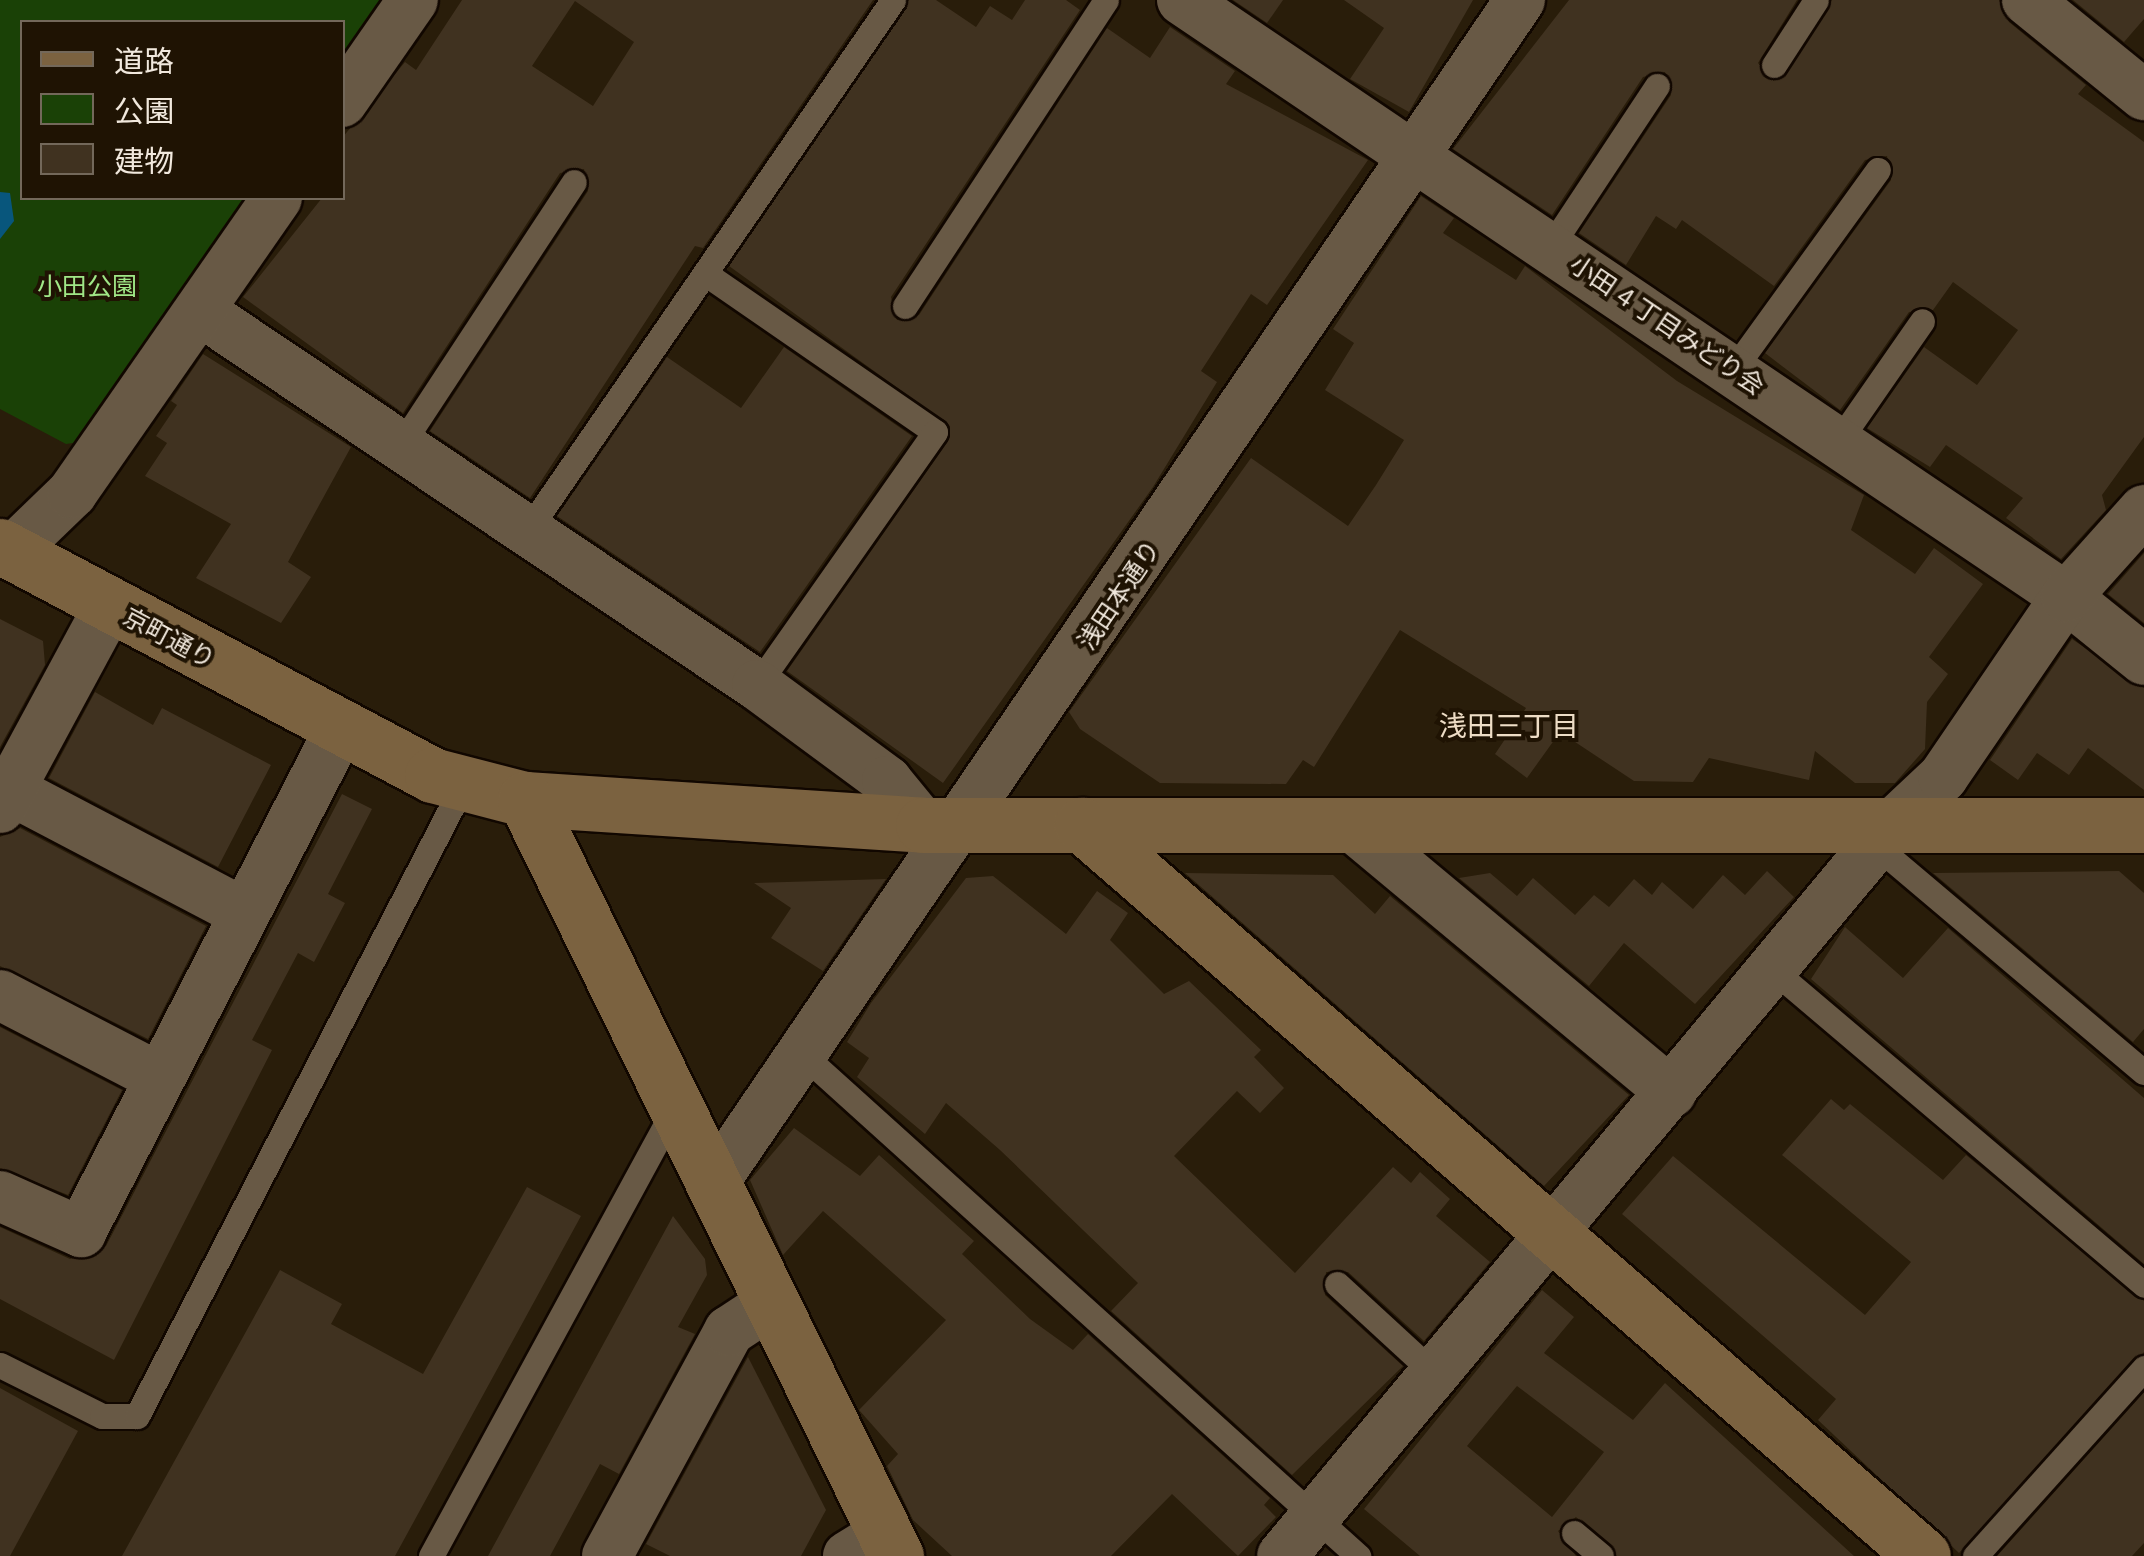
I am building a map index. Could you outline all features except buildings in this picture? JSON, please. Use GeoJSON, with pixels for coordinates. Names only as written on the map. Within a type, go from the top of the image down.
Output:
{"type":"FeatureCollection","features":[{"type":"Feature","properties":{"kind":"street"},"geometry":{"type":"LineString","coordinates":[[345,98],[412,0]]}},
{"type":"Feature","properties":{"kind":"street","name":"小田 4 丁目みどり会"},"geometry":{"type":"LineString","coordinates":[[1182,0],[1416,154],[2066,597],[2144,660]]}},
{"type":"Feature","properties":{"kind":"street","name":"浅田本通り"},"geometry":{"type":"LineString","coordinates":[[712,1185],[801,1052],[943,825],[1416,154],[1520,0]]}},
{"type":"Feature","properties":{"kind":"street"},"geometry":{"type":"LineString","coordinates":[[2027,0],[2139,81]]}},
{"type":"Feature","properties":{"kind":"street"},"geometry":{"type":"LineString","coordinates":[[6,549],[72,493],[276,200]]}},
{"type":"Feature","properties":{"kind":"street"},"geometry":{"type":"LineString","coordinates":[[200,311],[530,527],[757,685],[943,825]]}},
{"type":"Feature","properties":{"kind":"street"},"geometry":{"type":"LineString","coordinates":[[1298,1538],[1884,834],[1943,778],[2066,597],[2144,510]]}},
{"type":"Feature","properties":{"kind":"street","name":"京町通り"},"geometry":{"type":"LineString","coordinates":[[6,549],[340,729],[464,784],[525,799],[943,825],[1884,834],[2144,825]]}},
{"type":"Feature","properties":{"kind":"street"},"geometry":{"type":"LineString","coordinates":[[108,606],[5,799],[244,913]]}},
{"type":"Feature","properties":{"kind":"street"},"geometry":{"type":"LineString","coordinates":[[0,1196],[80,1232],[340,729]]}},
{"type":"Feature","properties":{"kind":"street"},"geometry":{"type":"LineString","coordinates":[[525,799],[770,1304],[876,1549]]}},
{"type":"Feature","properties":{"kind":"street"},"geometry":{"type":"LineString","coordinates":[[1082,825],[1924,1556]]}},
{"type":"Feature","properties":{"kind":"street"},"geometry":{"type":"LineString","coordinates":[[1354,828],[1671,1092]]}},
{"type":"Feature","properties":{"kind":"street"},"geometry":{"type":"LineString","coordinates":[[0,995],[158,1077]]}},
{"type":"Feature","properties":{"kind":"street"},"geometry":{"type":"LineString","coordinates":[[611,1555],[729,1331],[770,1304]]}},
{"type":"Feature","properties":{"kind":"lane"},"geometry":{"type":"LineString","coordinates":[[530,527],[893,0]]}},
{"type":"Feature","properties":{"kind":"lane"},"geometry":{"type":"LineString","coordinates":[[905,306],[1106,0]]}},
{"type":"Feature","properties":{"kind":"lane"},"geometry":{"type":"LineString","coordinates":[[1774,65],[1816,0]]}},
{"type":"Feature","properties":{"kind":"lane"},"geometry":{"type":"LineString","coordinates":[[1551,246],[1658,86]]}},
{"type":"Feature","properties":{"kind":"lane"},"geometry":{"type":"LineString","coordinates":[[1733,370],[1878,170]]}},
{"type":"Feature","properties":{"kind":"lane"},"geometry":{"type":"LineString","coordinates":[[403,442],[574,182]]}},
{"type":"Feature","properties":{"kind":"lane"},"geometry":{"type":"LineString","coordinates":[[706,274],[934,432],[757,685]]}},
{"type":"Feature","properties":{"kind":"lane"},"geometry":{"type":"LineString","coordinates":[[1838,442],[1922,321]]}},
{"type":"Feature","properties":{"kind":"lane"},"geometry":{"type":"LineString","coordinates":[[0,1364],[102,1416],[137,1416],[464,784]]}},
{"type":"Feature","properties":{"kind":"lane"},"geometry":{"type":"LineString","coordinates":[[1884,834],[2144,1072]]}},
{"type":"Feature","properties":{"kind":"lane"},"geometry":{"type":"LineString","coordinates":[[1773,970],[2144,1285]]}},
{"type":"Feature","properties":{"kind":"lane"},"geometry":{"type":"LineString","coordinates":[[801,1052],[1298,1538],[1358,1556]]}},
{"type":"Feature","properties":{"kind":"lane"},"geometry":{"type":"LineString","coordinates":[[431,1556],[675,1108]]}},
{"type":"Feature","properties":{"kind":"lane"},"geometry":{"type":"LineString","coordinates":[[1337,1284],[1434,1374]]}},
{"type":"Feature","properties":{"kind":"lane"},"geometry":{"type":"LineString","coordinates":[[1976,1556],[2144,1368]]}},
{"type":"Feature","properties":{"kind":"lane"},"geometry":{"type":"LineString","coordinates":[[1574,1533],[1601,1556]]}},
{"type":"Feature","properties":{"kind":"green space","name":"小田公園"},"geometry":{"type":"Polygon","coordinates":[[[0,0],[393,0],[345,70],[345,20],[20,20],[20,200],[255,200],[87,441],[66,444],[0,409],[0,0]]]}},
{"type":"Feature","properties":{"kind":"water"},"geometry":{"type":"Polygon","coordinates":[[[0,192],[10,193],[14,221],[0,239],[0,192]]]}},
{"type":"Feature","properties":{"kind":"district","name":"浅田三丁目"},"geometry":{"type":"Point","coordinates":[1509,727]}}]}
